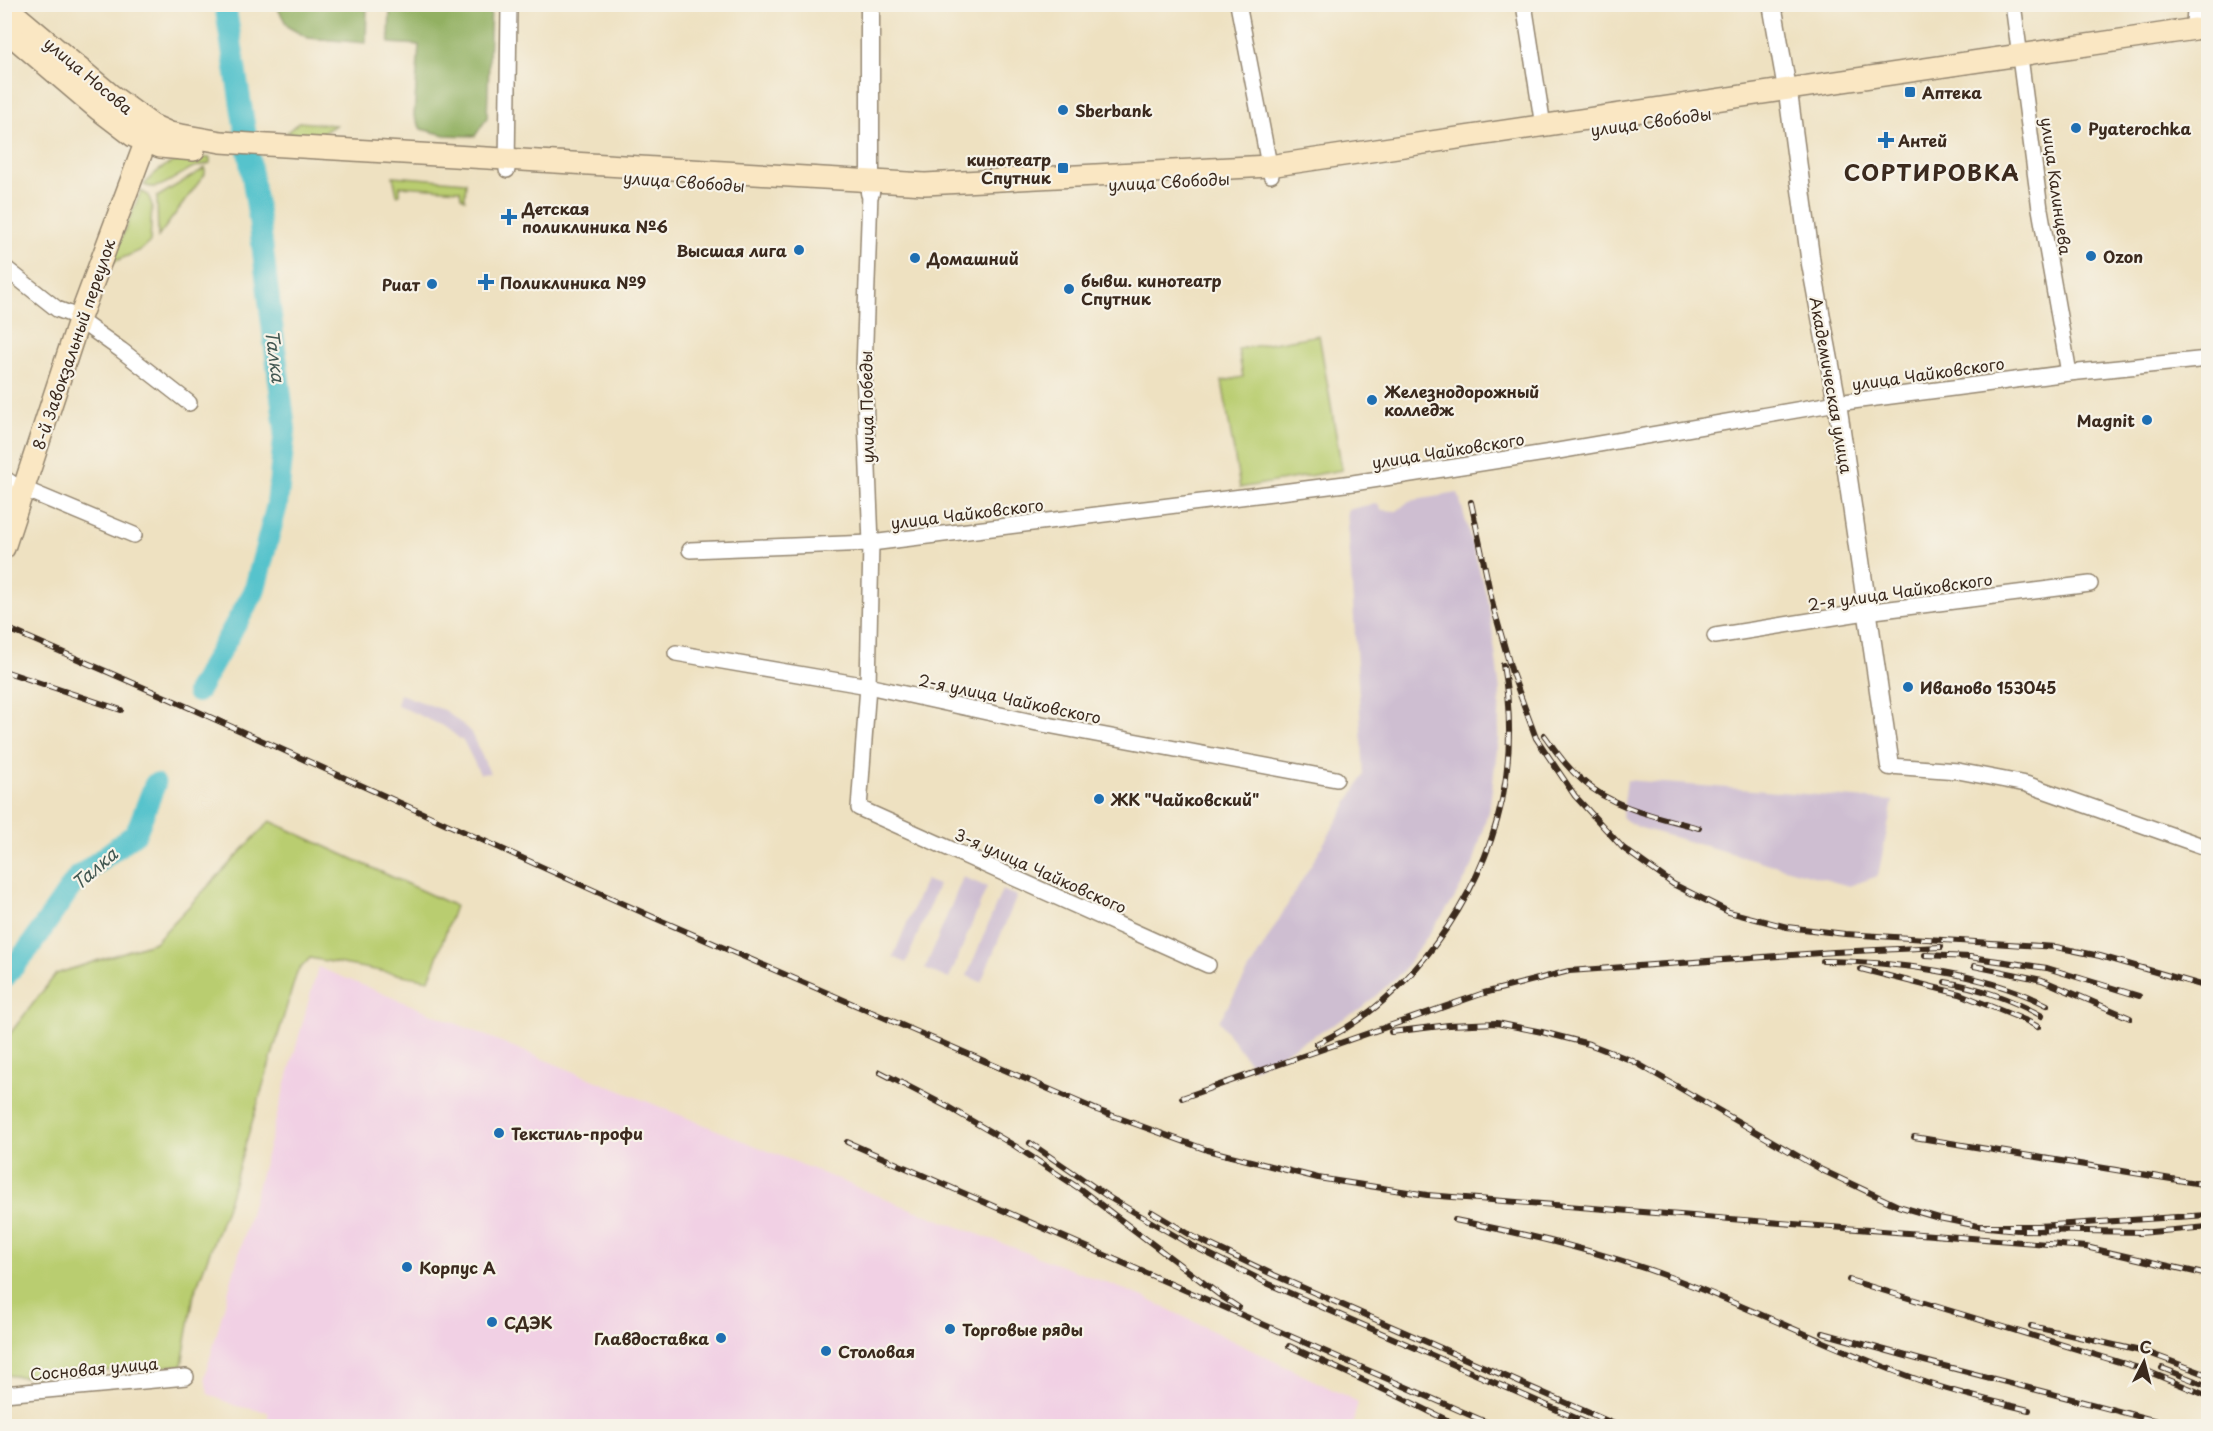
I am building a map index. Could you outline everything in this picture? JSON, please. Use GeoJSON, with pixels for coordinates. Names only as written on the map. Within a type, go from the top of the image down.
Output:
{"type":"FeatureCollection","features":[{"type":"Feature","properties":{"kind":"main road","name":"улица Носова"},"geometry":{"type":"LineString","coordinates":[[4,5],[143,130]]}},
{"type":"Feature","properties":{"kind":"main road","name":"улица Свободы"},"geometry":{"type":"LineString","coordinates":[[143,130],[160,147],[221,147],[870,187],[926,194],[1270,171],[2021,59],[2202,28]]}},
{"type":"Feature","properties":{"kind":"main road","name":"улица Носова"},"geometry":{"type":"LineString","coordinates":[[4,29],[99,110],[143,130]]}},
{"type":"Feature","properties":{"kind":"main road","name":"улица Свободы"},"geometry":{"type":"LineString","coordinates":[[1270,171],[1543,126],[1788,94]]}},
{"type":"Feature","properties":{"kind":"main road","name":"8-й Завокзальный переулок"},"geometry":{"type":"LineString","coordinates":[[4,515],[143,130]]}},
{"type":"Feature","properties":{"kind":"main road","name":"8-й Завокзальный переулок"},"geometry":{"type":"LineString","coordinates":[[4,548],[14,484]]}},
{"type":"Feature","properties":{"kind":"street"},"geometry":{"type":"LineString","coordinates":[[508,165],[509,4]]}},
{"type":"Feature","properties":{"kind":"street","name":"улица Победы"},"geometry":{"type":"LineString","coordinates":[[859,808],[868,686],[871,543],[864,370],[870,187],[870,4]]}},
{"type":"Feature","properties":{"kind":"street"},"geometry":{"type":"LineString","coordinates":[[1238,4],[1270,171]]}},
{"type":"Feature","properties":{"kind":"street"},"geometry":{"type":"LineString","coordinates":[[1524,4],[1543,126]]}},
{"type":"Feature","properties":{"kind":"street","name":"Академическая улица"},"geometry":{"type":"LineString","coordinates":[[1772,4],[1788,94],[1811,264],[1837,403],[1890,766]]}},
{"type":"Feature","properties":{"kind":"street","name":"улица Калинцева"},"geometry":{"type":"LineString","coordinates":[[2013,4],[2040,209],[2069,372]]}},
{"type":"Feature","properties":{"kind":"street"},"geometry":{"type":"LineString","coordinates":[[2197,4],[2202,28]]}},
{"type":"Feature","properties":{"kind":"street"},"geometry":{"type":"LineString","coordinates":[[4,267],[57,309],[74,317],[122,350],[189,403]]}},
{"type":"Feature","properties":{"kind":"street","name":"улица Чайковского"},"geometry":{"type":"LineString","coordinates":[[690,550],[871,543],[1353,483],[1558,451],[1837,403],[2069,372],[2208,359]]}},
{"type":"Feature","properties":{"kind":"street"},"geometry":{"type":"LineString","coordinates":[[14,484],[134,535]]}},
{"type":"Feature","properties":{"kind":"street","name":"2-я улица Чайковского"},"geometry":{"type":"LineString","coordinates":[[1715,636],[1866,612],[2090,584]]}},
{"type":"Feature","properties":{"kind":"street","name":"2-я улица Чайковского"},"geometry":{"type":"LineString","coordinates":[[676,653],[868,686],[1037,723],[1336,779]]}},
{"type":"Feature","properties":{"kind":"street"},"geometry":{"type":"LineString","coordinates":[[1890,766],[1958,771],[2026,784],[2208,848]]}},
{"type":"Feature","properties":{"kind":"street","name":"3-я улица Чайковского"},"geometry":{"type":"LineString","coordinates":[[859,808],[1208,965]]}},
{"type":"Feature","properties":{"kind":"street","name":"Сосновая улица"},"geometry":{"type":"LineString","coordinates":[[4,1394],[186,1377]]}},
{"type":"Feature","properties":{"kind":"shaded area"},"geometry":{"type":"Polygon","coordinates":[[[1458,493],[1489,605],[1500,691],[1498,742],[1490,804],[1473,865],[1454,899],[1402,972],[1361,1009],[1254,1069],[1219,1021],[1364,775],[1347,510],[1377,503],[1381,510],[1397,511],[1409,501],[1458,493]]]}},
{"type":"Feature","properties":{"kind":"shaded area"},"geometry":{"type":"Polygon","coordinates":[[[400,694],[446,711],[470,731],[490,773],[480,774],[464,742],[445,727],[397,705],[400,694]]]}},
{"type":"Feature","properties":{"kind":"shaded area"},"geometry":{"type":"Polygon","coordinates":[[[1627,780],[1893,801],[1878,876],[1849,886],[1637,827],[1622,818],[1627,780]]]}},
{"type":"Feature","properties":{"kind":"shaded area"},"geometry":{"type":"Polygon","coordinates":[[[963,877],[987,887],[949,979],[925,969],[963,877]]]}},
{"type":"Feature","properties":{"kind":"shaded area"},"geometry":{"type":"Polygon","coordinates":[[[925,880],[938,885],[906,963],[893,957],[925,880]]]}},
{"type":"Feature","properties":{"kind":"shaded area"},"geometry":{"type":"Polygon","coordinates":[[[1002,890],[1017,896],[981,982],[967,976],[1002,890]]]}},
{"type":"Feature","properties":{"kind":"shaded area","name":"Текстиль-профи"},"geometry":{"type":"Polygon","coordinates":[[[318,967],[898,1204],[1141,1296],[1358,1402],[1352,1426],[268,1426],[268,1412],[236,1406],[208,1394],[205,1376],[318,967]]]}},
{"type":"Feature","properties":{"kind":"green space"},"geometry":{"type":"Polygon","coordinates":[[[276,5],[367,5],[366,43],[308,38],[288,27],[276,5]]]}},
{"type":"Feature","properties":{"kind":"green space"},"geometry":{"type":"Polygon","coordinates":[[[390,5],[491,5],[487,118],[475,136],[445,135],[421,129],[414,116],[419,45],[389,43],[390,5]]]}},
{"type":"Feature","properties":{"kind":"green space"},"geometry":{"type":"Polygon","coordinates":[[[299,122],[336,125],[317,136],[286,133],[299,122]]]}},
{"type":"Feature","properties":{"kind":"green space"},"geometry":{"type":"Polygon","coordinates":[[[187,158],[210,158],[210,163],[192,168],[163,185],[150,187],[144,185],[163,167],[187,158]]]}},
{"type":"Feature","properties":{"kind":"green space"},"geometry":{"type":"Polygon","coordinates":[[[205,168],[205,174],[158,237],[157,197],[205,168]]]}},
{"type":"Feature","properties":{"kind":"green space"},"geometry":{"type":"Polygon","coordinates":[[[393,176],[466,182],[465,199],[461,197],[460,190],[400,186],[400,194],[397,195],[393,176]]]}},
{"type":"Feature","properties":{"kind":"green space"},"geometry":{"type":"Polygon","coordinates":[[[141,191],[148,195],[152,205],[150,242],[141,250],[111,263],[141,191]]]}},
{"type":"Feature","properties":{"kind":"green space"},"geometry":{"type":"Polygon","coordinates":[[[1319,335],[1342,470],[1240,488],[1222,381],[1243,377],[1238,349],[1319,335]]]}},
{"type":"Feature","properties":{"kind":"green space"},"geometry":{"type":"Polygon","coordinates":[[[270,821],[455,906],[429,980],[310,958],[297,972],[227,1206],[194,1294],[182,1365],[26,1377],[5,1375],[5,1040],[56,974],[155,942],[270,821]]]}},
{"type":"Feature","properties":{"kind":"waterway","name":"Талка"},"geometry":{"type":"LineString","coordinates":[[197,692],[254,592],[277,505],[285,429],[259,219],[225,4]]}},
{"type":"Feature","properties":{"kind":"waterway","name":"Талка"},"geometry":{"type":"LineString","coordinates":[[4,978],[29,948],[77,878],[136,833],[155,784]]}},
{"type":"Feature","properties":{"kind":"railway"},"geometry":{"type":"LineString","coordinates":[[1471,502],[1493,606],[1512,673],[1536,738],[1575,796],[1623,848],[1673,884],[1729,912],[1787,927],[1845,934],[2056,947],[2100,956],[2208,987]]}},
{"type":"Feature","properties":{"kind":"railway"},"geometry":{"type":"LineString","coordinates":[[4,627],[170,699],[655,918],[1097,1110],[1207,1150],[1318,1178],[1427,1195],[2086,1247],[2208,1275]]}},
{"type":"Feature","properties":{"kind":"railway"},"geometry":{"type":"LineString","coordinates":[[1316,1044],[1350,1026],[1410,975],[1436,944],[1477,875],[1492,838],[1502,801],[1507,767],[1509,716],[1503,665]]}},
{"type":"Feature","properties":{"kind":"railway"},"geometry":{"type":"LineString","coordinates":[[4,671],[121,710]]}},
{"type":"Feature","properties":{"kind":"railway"},"geometry":{"type":"LineString","coordinates":[[1544,735],[1572,771],[1595,791],[1638,811],[1699,828]]}},
{"type":"Feature","properties":{"kind":"railway"},"geometry":{"type":"LineString","coordinates":[[1182,1098],[1484,993],[1569,971],[1834,952],[1941,947]]}},
{"type":"Feature","properties":{"kind":"railway"},"geometry":{"type":"LineString","coordinates":[[1925,955],[1970,957],[2047,968],[2139,996]]}},
{"type":"Feature","properties":{"kind":"railway"},"geometry":{"type":"LineString","coordinates":[[1823,961],[1879,963],[1938,971],[1996,985],[2047,1005]]}},
{"type":"Feature","properties":{"kind":"railway"},"geometry":{"type":"LineString","coordinates":[[1974,966],[2042,980],[2130,1018]]}},
{"type":"Feature","properties":{"kind":"railway"},"geometry":{"type":"LineString","coordinates":[[1861,969],[1960,994],[2038,1027]]}},
{"type":"Feature","properties":{"kind":"railway"},"geometry":{"type":"LineString","coordinates":[[1945,982],[1995,995],[2042,1016]]}},
{"type":"Feature","properties":{"kind":"railway"},"geometry":{"type":"LineString","coordinates":[[1391,1032],[1449,1025],[1497,1023],[1589,1044],[1633,1061],[1822,1170],[1898,1206],[1978,1226]]}},
{"type":"Feature","properties":{"kind":"railway"},"geometry":{"type":"LineString","coordinates":[[880,1072],[948,1107],[1015,1146],[1080,1189],[1238,1307]]}},
{"type":"Feature","properties":{"kind":"railway"},"geometry":{"type":"LineString","coordinates":[[1914,1137],[2208,1185]]}},
{"type":"Feature","properties":{"kind":"railway"},"geometry":{"type":"LineString","coordinates":[[847,1142],[1495,1426]]}},
{"type":"Feature","properties":{"kind":"railway"},"geometry":{"type":"LineString","coordinates":[[1030,1143],[1110,1198],[1191,1245],[1269,1284],[1594,1426]]}},
{"type":"Feature","properties":{"kind":"railway"},"geometry":{"type":"LineString","coordinates":[[1152,1212],[1194,1237],[1274,1275],[1619,1426]]}},
{"type":"Feature","properties":{"kind":"railway"},"geometry":{"type":"LineString","coordinates":[[2145,1232],[2018,1230],[1978,1226],[2038,1226],[2208,1215]]}},
{"type":"Feature","properties":{"kind":"railway"},"geometry":{"type":"LineString","coordinates":[[1455,1220],[1621,1260],[1706,1291],[1888,1369],[1946,1389],[2029,1410]]}},
{"type":"Feature","properties":{"kind":"railway"},"geometry":{"type":"LineString","coordinates":[[2139,1233],[2208,1227]]}},
{"type":"Feature","properties":{"kind":"railway"},"geometry":{"type":"LineString","coordinates":[[1849,1280],[2142,1369],[2208,1396]]}},
{"type":"Feature","properties":{"kind":"railway"},"geometry":{"type":"LineString","coordinates":[[2031,1326],[2149,1353],[2208,1375]]}},
{"type":"Feature","properties":{"kind":"railway"},"geometry":{"type":"LineString","coordinates":[[1823,1333],[2176,1426]]}},
{"type":"Feature","properties":{"kind":"railway"},"geometry":{"type":"LineString","coordinates":[[1289,1346],[1459,1426]]}},
{"type":"Feature","properties":{"kind":"railway"},"geometry":{"type":"LineString","coordinates":[[2162,1368],[2208,1386]]}},
{"type":"Feature","properties":{"kind":"place","name":"Аптека"},"geometry":{"type":"Point","coordinates":[1910,92]}},
{"type":"Feature","properties":{"kind":"place","name":"Sberbank"},"geometry":{"type":"Point","coordinates":[1063,110]}},
{"type":"Feature","properties":{"kind":"place","name":"Pyaterochka"},"geometry":{"type":"Point","coordinates":[2076,128]}},
{"type":"Feature","properties":{"kind":"place","name":"Антей"},"geometry":{"type":"Point","coordinates":[1886,140]}},
{"type":"Feature","properties":{"kind":"place","name":"кинотеатр Спутник"},"geometry":{"type":"Point","coordinates":[1063,168]}},
{"type":"Feature","properties":{"kind":"place","name":"Детская поликлиника №6"},"geometry":{"type":"Point","coordinates":[509,217]}},
{"type":"Feature","properties":{"kind":"place","name":"Высшая лига"},"geometry":{"type":"Point","coordinates":[799,250]}},
{"type":"Feature","properties":{"kind":"place","name":"Ozon"},"geometry":{"type":"Point","coordinates":[2091,256]}},
{"type":"Feature","properties":{"kind":"place","name":"Домашний"},"geometry":{"type":"Point","coordinates":[915,258]}},
{"type":"Feature","properties":{"kind":"place","name":"Поликлиника №9"},"geometry":{"type":"Point","coordinates":[486,282]}},
{"type":"Feature","properties":{"kind":"place","name":"Риат"},"geometry":{"type":"Point","coordinates":[432,284]}},
{"type":"Feature","properties":{"kind":"place","name":"бывш. кинотеатр Спутник"},"geometry":{"type":"Point","coordinates":[1069,289]}},
{"type":"Feature","properties":{"kind":"place","name":"Железнодорожный колледж"},"geometry":{"type":"Point","coordinates":[1372,400]}},
{"type":"Feature","properties":{"kind":"place","name":"Magnit"},"geometry":{"type":"Point","coordinates":[2147,420]}},
{"type":"Feature","properties":{"kind":"place","name":"Иваново 153045"},"geometry":{"type":"Point","coordinates":[1908,687]}},
{"type":"Feature","properties":{"kind":"place","name":"ЖК \"Чайковский\""},"geometry":{"type":"Point","coordinates":[1099,799]}},
{"type":"Feature","properties":{"kind":"place","name":"Текстиль-профи"},"geometry":{"type":"Point","coordinates":[499,1133]}},
{"type":"Feature","properties":{"kind":"place","name":"Корпус А"},"geometry":{"type":"Point","coordinates":[407,1267]}},
{"type":"Feature","properties":{"kind":"place","name":"СДЭК"},"geometry":{"type":"Point","coordinates":[492,1322]}},
{"type":"Feature","properties":{"kind":"place","name":"Торговые ряды"},"geometry":{"type":"Point","coordinates":[950,1329]}},
{"type":"Feature","properties":{"kind":"place","name":"Главдоставка"},"geometry":{"type":"Point","coordinates":[721,1338]}},
{"type":"Feature","properties":{"kind":"place","name":"Столовая"},"geometry":{"type":"Point","coordinates":[826,1351]}},
{"type":"Feature","properties":{"kind":"district","name":"СОРТИРОВКА"},"geometry":{"type":"Point","coordinates":[1932,171]}}]}
